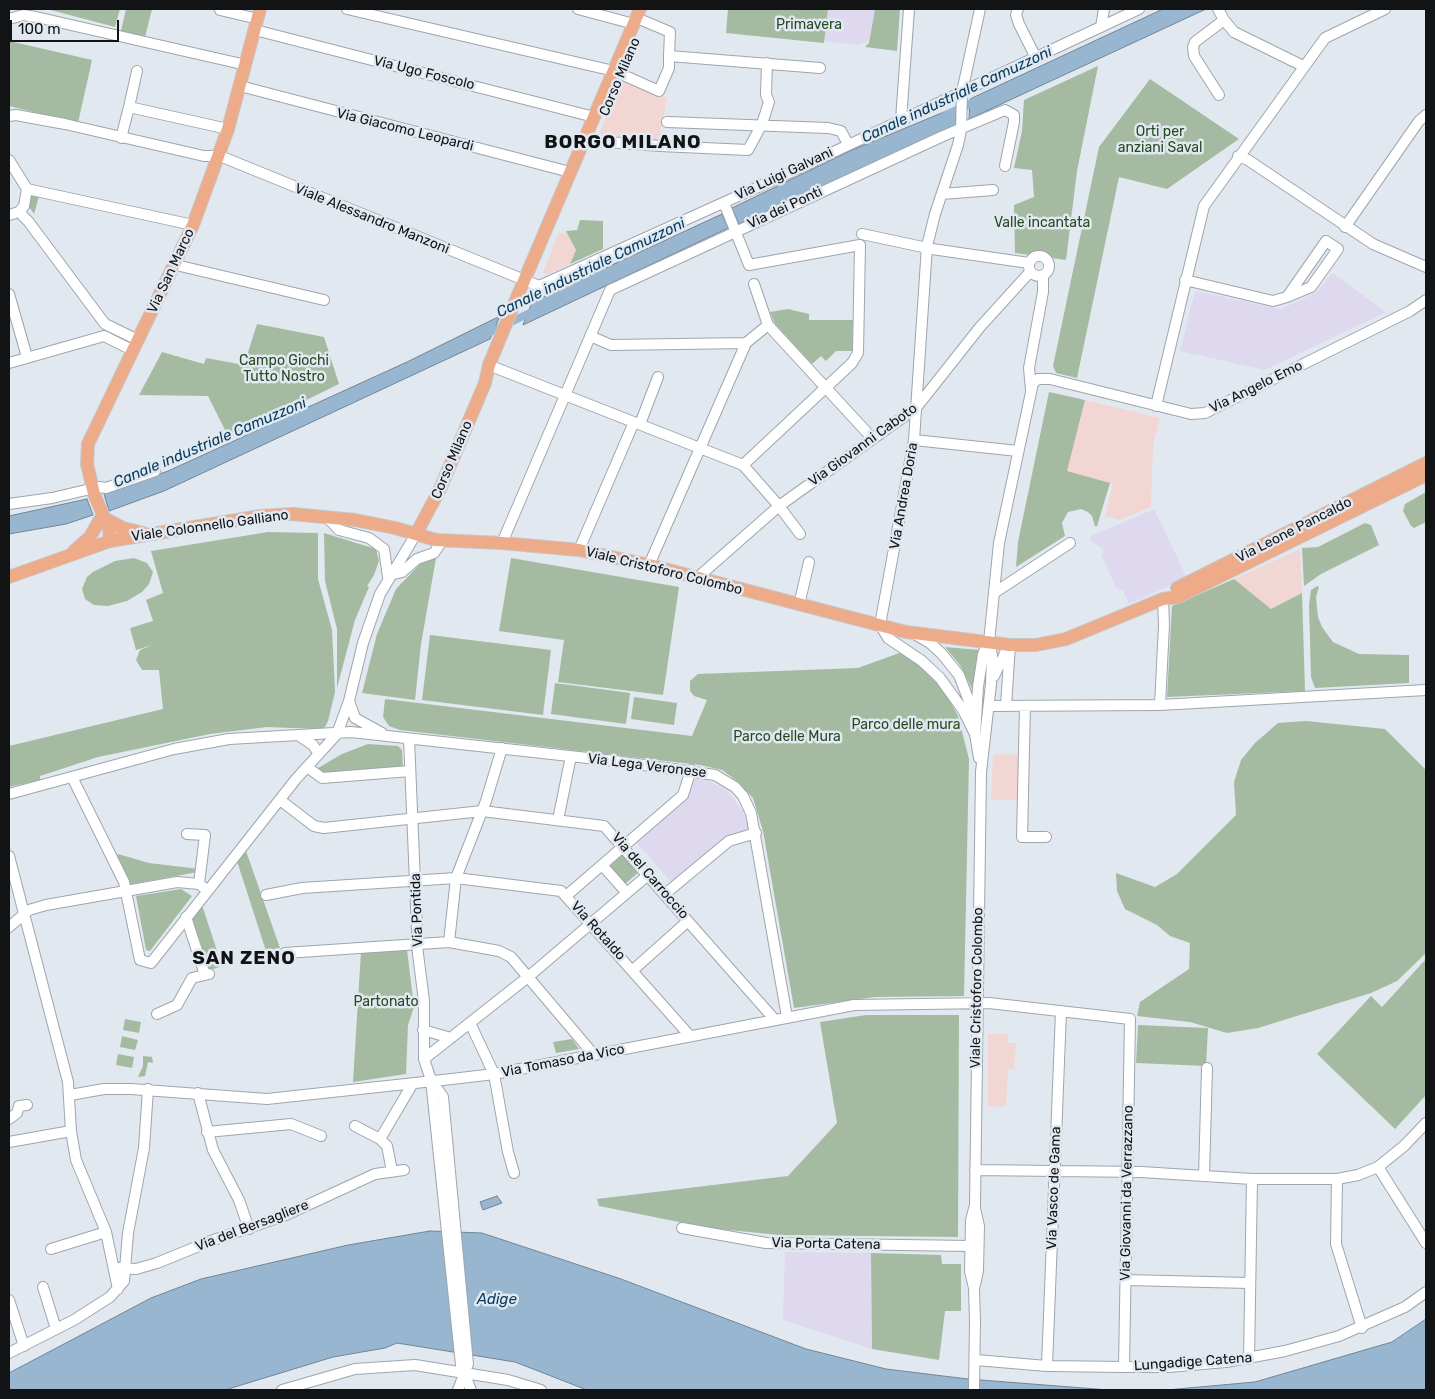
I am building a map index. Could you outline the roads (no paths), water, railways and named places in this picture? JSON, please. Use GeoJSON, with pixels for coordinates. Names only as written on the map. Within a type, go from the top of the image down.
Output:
{"type":"FeatureCollection","features":[{"type":"Feature","properties":{"kind":"main road","name":"Corso Milano"},"geometry":{"type":"LineString","coordinates":[[416,534],[440,490],[485,384],[489,365],[505,336],[593,140],[617,72],[639,18],[649,9]]}},
{"type":"Feature","properties":{"kind":"main road","name":"Via San Marco"},"geometry":{"type":"LineString","coordinates":[[110,541],[108,529],[93,491],[86,464],[88,444],[176,265],[193,225],[220,156],[257,19]]}},
{"type":"Feature","properties":{"kind":"main road","name":"Corso Milano"},"geometry":{"type":"LineString","coordinates":[[528,282],[570,172],[594,117],[617,72]]}},
{"type":"Feature","properties":{"kind":"main road","name":"Corso Milano"},"geometry":{"type":"LineString","coordinates":[[485,384],[496,368],[505,336]]}},
{"type":"Feature","properties":{"kind":"main road","name":"Via Leone Pancaldo"},"geometry":{"type":"LineString","coordinates":[[989,642],[1010,645],[1036,645],[1066,639],[1163,599],[1182,585],[1426,463]]}},
{"type":"Feature","properties":{"kind":"main road","name":"Via Leone Pancaldo"},"geometry":{"type":"LineString","coordinates":[[1163,599],[1178,597],[1426,475]]}},
{"type":"Feature","properties":{"kind":"main road","name":"Viale Colonnello Galliano"},"geometry":{"type":"LineString","coordinates":[[9,577],[110,541],[261,516],[293,514],[327,517],[374,524],[416,534]]}},
{"type":"Feature","properties":{"kind":"main road"},"geometry":{"type":"LineString","coordinates":[[64,558],[90,537],[102,516],[123,528],[148,534]]}},
{"type":"Feature","properties":{"kind":"main road","name":"Viale Cristoforo Colombo"},"geometry":{"type":"LineString","coordinates":[[416,534],[442,541],[502,543],[579,550],[649,565],[913,633],[989,642]]}},
{"type":"Feature","properties":{"kind":"street"},"geometry":{"type":"LineString","coordinates":[[347,9],[617,72],[659,91],[669,68],[670,32],[639,18],[578,9]]}},
{"type":"Feature","properties":{"kind":"street"},"geometry":{"type":"LineString","coordinates":[[901,120],[909,9]]}},
{"type":"Feature","properties":{"kind":"street","name":"Via Andrea Doria"},"geometry":{"type":"LineString","coordinates":[[880,625],[914,440],[928,246],[934,214],[942,194],[961,127],[962,95],[980,9]]}},
{"type":"Feature","properties":{"kind":"street"},"geometry":{"type":"LineString","coordinates":[[1018,9],[1016,15],[1019,24],[1036,58]]}},
{"type":"Feature","properties":{"kind":"street"},"geometry":{"type":"LineString","coordinates":[[1101,27],[1104,9]]}},
{"type":"Feature","properties":{"kind":"street","name":"Via Luigi Galvani"},"geometry":{"type":"LineString","coordinates":[[528,282],[539,286],[725,205],[848,144],[962,95],[1139,9]]}},
{"type":"Feature","properties":{"kind":"street"},"geometry":{"type":"LineString","coordinates":[[1156,406],[1204,206],[1238,156],[1325,38],[1385,9]]}},
{"type":"Feature","properties":{"kind":"street"},"geometry":{"type":"LineString","coordinates":[[220,10],[257,19]]}},
{"type":"Feature","properties":{"kind":"street"},"geometry":{"type":"LineString","coordinates":[[1220,95],[1194,56],[1192,47],[1194,42],[1221,12],[1234,32],[1303,66]]}},
{"type":"Feature","properties":{"kind":"street"},"geometry":{"type":"LineString","coordinates":[[9,19],[23,16],[36,17],[246,65]]}},
{"type":"Feature","properties":{"kind":"street","name":"Via Ugo Foscolo"},"geometry":{"type":"LineString","coordinates":[[257,19],[594,117]]}},
{"type":"Feature","properties":{"kind":"street"},"geometry":{"type":"LineString","coordinates":[[669,56],[820,68]]}},
{"type":"Feature","properties":{"kind":"street"},"geometry":{"type":"LineString","coordinates":[[593,140],[646,146],[748,150],[762,124],[769,102],[766,94],[767,63]]}},
{"type":"Feature","properties":{"kind":"street"},"geometry":{"type":"LineString","coordinates":[[121,138],[137,71]]}},
{"type":"Feature","properties":{"kind":"street","name":"Via Giacomo Leopardi"},"geometry":{"type":"LineString","coordinates":[[240,86],[570,172]]}},
{"type":"Feature","properties":{"kind":"street"},"geometry":{"type":"LineString","coordinates":[[129,106],[228,129]]}},
{"type":"Feature","properties":{"kind":"street"},"geometry":{"type":"LineString","coordinates":[[961,127],[1005,110],[1014,115],[1005,166]]}},
{"type":"Feature","properties":{"kind":"street"},"geometry":{"type":"LineString","coordinates":[[1345,227],[1419,120],[1426,115]]}},
{"type":"Feature","properties":{"kind":"street","name":"Viale Alessandro Manzoni"},"geometry":{"type":"LineString","coordinates":[[9,116],[65,124],[204,156],[220,156],[528,282]]}},
{"type":"Feature","properties":{"kind":"street"},"geometry":{"type":"LineString","coordinates":[[667,122],[762,124],[828,128],[841,131],[848,144]]}},
{"type":"Feature","properties":{"kind":"street","name":"Via dei Ponti"},"geometry":{"type":"LineString","coordinates":[[590,336],[610,290],[736,229],[961,127]]}},
{"type":"Feature","properties":{"kind":"street"},"geometry":{"type":"LineString","coordinates":[[1238,156],[1248,160],[1345,227],[1380,247],[1426,267]]}},
{"type":"Feature","properties":{"kind":"street"},"geometry":{"type":"LineString","coordinates":[[9,160],[27,189],[24,206],[14,214],[28,221],[105,324],[135,345]]}},
{"type":"Feature","properties":{"kind":"street"},"geometry":{"type":"LineString","coordinates":[[27,189],[193,225]]}},
{"type":"Feature","properties":{"kind":"street"},"geometry":{"type":"LineString","coordinates":[[942,194],[993,190]]}},
{"type":"Feature","properties":{"kind":"street"},"geometry":{"type":"LineString","coordinates":[[725,205],[736,229],[748,265],[860,245],[858,353],[852,363],[743,465]]}},
{"type":"Feature","properties":{"kind":"street"},"geometry":{"type":"LineString","coordinates":[[862,234],[1030,267],[1038,276],[1043,275]]}},
{"type":"Feature","properties":{"kind":"street"},"geometry":{"type":"LineString","coordinates":[[1185,280],[1273,302],[1287,297],[1311,287],[1338,249],[1326,241],[1287,297]]}},
{"type":"Feature","properties":{"kind":"street"},"geometry":{"type":"LineString","coordinates":[[989,642],[1000,543],[1031,391],[1028,368],[1043,292],[1043,275],[1048,266],[1045,259],[1038,256],[1030,267]]}},
{"type":"Feature","properties":{"kind":"street"},"geometry":{"type":"LineString","coordinates":[[176,265],[324,300]]}},
{"type":"Feature","properties":{"kind":"street","name":"Via Giovanni Caboto"},"geometry":{"type":"LineString","coordinates":[[697,578],[780,506],[916,408],[1030,267]]}},
{"type":"Feature","properties":{"kind":"street"},"geometry":{"type":"LineString","coordinates":[[754,284],[768,325],[873,439]]}},
{"type":"Feature","properties":{"kind":"street"},"geometry":{"type":"LineString","coordinates":[[9,294],[27,357]]}},
{"type":"Feature","properties":{"kind":"street","name":"Via Angelo Emo"},"geometry":{"type":"LineString","coordinates":[[1031,391],[1033,383],[1038,379],[1045,378],[1191,414],[1205,413],[1410,311],[1426,300]]}},
{"type":"Feature","properties":{"kind":"street"},"geometry":{"type":"LineString","coordinates":[[104,336],[105,324]]}},
{"type":"Feature","properties":{"kind":"street"},"geometry":{"type":"LineString","coordinates":[[649,565],[746,343],[768,325]]}},
{"type":"Feature","properties":{"kind":"street"},"geometry":{"type":"LineString","coordinates":[[9,363],[104,336],[135,345]]}},
{"type":"Feature","properties":{"kind":"street"},"geometry":{"type":"LineString","coordinates":[[502,543],[590,336],[611,345],[746,343]]}},
{"type":"Feature","properties":{"kind":"street"},"geometry":{"type":"LineString","coordinates":[[496,368],[743,465],[780,506],[800,534]]}},
{"type":"Feature","properties":{"kind":"street"},"geometry":{"type":"LineString","coordinates":[[579,550],[658,378]]}},
{"type":"Feature","properties":{"kind":"street"},"geometry":{"type":"LineString","coordinates":[[914,440],[1018,451]]}},
{"type":"Feature","properties":{"kind":"street"},"geometry":{"type":"LineString","coordinates":[[9,504],[93,491],[154,471]]}},
{"type":"Feature","properties":{"kind":"street"},"geometry":{"type":"LineString","coordinates":[[327,517],[340,530],[369,538],[384,548],[389,576]]}},
{"type":"Feature","properties":{"kind":"street"},"geometry":{"type":"LineString","coordinates":[[72,777],[127,891],[140,960],[151,963],[186,917],[203,887],[337,734],[349,701],[363,642],[376,603],[389,576],[416,534]]}},
{"type":"Feature","properties":{"kind":"street"},"geometry":{"type":"LineString","coordinates":[[389,576],[402,572],[417,559],[434,553],[442,541]]}},
{"type":"Feature","properties":{"kind":"street"},"geometry":{"type":"LineString","coordinates":[[994,594],[1070,542]]}},
{"type":"Feature","properties":{"kind":"street"},"geometry":{"type":"LineString","coordinates":[[799,605],[809,562]]}},
{"type":"Feature","properties":{"kind":"street"},"geometry":{"type":"LineString","coordinates":[[1160,705],[1164,625],[1163,599]]}},
{"type":"Feature","properties":{"kind":"street","name":"Viale Cristoforo Colombo"},"geometry":{"type":"LineString","coordinates":[[880,625],[888,638],[922,661],[940,678],[963,710],[975,735]]}},
{"type":"Feature","properties":{"kind":"street","name":"Viale Cristoforo Colombo"},"geometry":{"type":"LineString","coordinates":[[913,633],[930,643],[942,654],[959,675],[970,704],[981,772]]}},
{"type":"Feature","properties":{"kind":"street","name":"Viale Cristoforo Colombo"},"geometry":{"type":"LineString","coordinates":[[975,735],[978,687],[984,654],[989,642]]}},
{"type":"Feature","properties":{"kind":"street","name":"Viale Cristoforo Colombo"},"geometry":{"type":"LineString","coordinates":[[974,1390],[976,1360],[974,1288],[978,1262],[975,1170],[981,772],[991,684],[992,655],[989,642]]}},
{"type":"Feature","properties":{"kind":"street"},"geometry":{"type":"LineString","coordinates":[[1006,706],[1010,645]]}},
{"type":"Feature","properties":{"kind":"street","name":"Viale Cristoforo Colombo"},"geometry":{"type":"LineString","coordinates":[[991,684],[998,664],[1010,645]]}},
{"type":"Feature","properties":{"kind":"street"},"geometry":{"type":"LineString","coordinates":[[989,706],[1160,705],[1426,690]]}},
{"type":"Feature","properties":{"kind":"street"},"geometry":{"type":"LineString","coordinates":[[349,701],[355,718],[387,736]]}},
{"type":"Feature","properties":{"kind":"street"},"geometry":{"type":"LineString","coordinates":[[1025,706],[1022,837],[1046,837]]}},
{"type":"Feature","properties":{"kind":"street","name":"Via Lega Veronese"},"geometry":{"type":"LineString","coordinates":[[9,794],[174,749],[257,736],[351,732],[387,736],[405,742],[502,748],[690,770],[715,775],[734,787],[751,813],[787,1017]]}},
{"type":"Feature","properties":{"kind":"street"},"geometry":{"type":"LineString","coordinates":[[298,735],[313,745],[319,754]]}},
{"type":"Feature","properties":{"kind":"street","name":"Via Pontida"},"geometry":{"type":"LineString","coordinates":[[405,742],[410,771],[418,944],[424,1001],[424,1060],[431,1080],[451,1223],[464,1367]]}},
{"type":"Feature","properties":{"kind":"street"},"geometry":{"type":"LineString","coordinates":[[449,942],[456,878],[482,812],[502,748]]}},
{"type":"Feature","properties":{"kind":"street"},"geometry":{"type":"LineString","coordinates":[[558,820],[572,756]]}},
{"type":"Feature","properties":{"kind":"street"},"geometry":{"type":"LineString","coordinates":[[307,766],[322,778],[410,771]]}},
{"type":"Feature","properties":{"kind":"street"},"geometry":{"type":"LineString","coordinates":[[566,896],[683,795],[690,770]]}},
{"type":"Feature","properties":{"kind":"street","name":"Via del Carroccio"},"geometry":{"type":"LineString","coordinates":[[280,800],[307,822],[324,828],[482,812],[604,826],[624,846],[775,1020]]}},
{"type":"Feature","properties":{"kind":"street"},"geometry":{"type":"LineString","coordinates":[[665,894],[729,841],[756,833]]}},
{"type":"Feature","properties":{"kind":"street"},"geometry":{"type":"LineString","coordinates":[[187,834],[205,835],[203,887]]}},
{"type":"Feature","properties":{"kind":"street"},"geometry":{"type":"LineString","coordinates":[[9,856],[70,1096],[71,1131],[76,1160],[106,1232],[118,1289]]}},
{"type":"Feature","properties":{"kind":"street"},"geometry":{"type":"LineString","coordinates":[[602,865],[626,892]]}},
{"type":"Feature","properties":{"kind":"street"},"geometry":{"type":"LineString","coordinates":[[424,1060],[528,977],[648,874]]}},
{"type":"Feature","properties":{"kind":"street","name":"Via Rotaldo"},"geometry":{"type":"LineString","coordinates":[[266,895],[302,888],[456,878],[560,891],[590,922],[690,1036]]}},
{"type":"Feature","properties":{"kind":"street"},"geometry":{"type":"LineString","coordinates":[[9,926],[24,913],[46,904],[177,882],[203,887]]}},
{"type":"Feature","properties":{"kind":"street"},"geometry":{"type":"LineString","coordinates":[[157,1014],[177,1005],[192,978],[207,975],[186,917]]}},
{"type":"Feature","properties":{"kind":"street"},"geometry":{"type":"LineString","coordinates":[[633,970],[688,921]]}},
{"type":"Feature","properties":{"kind":"street"},"geometry":{"type":"LineString","coordinates":[[285,953],[449,942],[499,951],[511,957],[594,1055]]}},
{"type":"Feature","properties":{"kind":"street","name":"Via Tomaso da Vico"},"geometry":{"type":"LineString","coordinates":[[70,1096],[104,1089],[198,1093],[267,1099],[494,1074],[854,1005],[977,1003],[1130,1020]]}},
{"type":"Feature","properties":{"kind":"street","name":"Via Vasco de Gama"},"geometry":{"type":"LineString","coordinates":[[1047,1366],[1061,1011]]}},
{"type":"Feature","properties":{"kind":"street","name":"Via Giovanni da Verrazzano"},"geometry":{"type":"LineString","coordinates":[[1124,1367],[1130,1020]]}},
{"type":"Feature","properties":{"kind":"street"},"geometry":{"type":"LineString","coordinates":[[470,1023],[494,1074],[508,1152],[514,1172]]}},
{"type":"Feature","properties":{"kind":"street"},"geometry":{"type":"LineString","coordinates":[[423,1030],[451,1038]]}},
{"type":"Feature","properties":{"kind":"street"},"geometry":{"type":"LineString","coordinates":[[1204,1176],[1207,1068]]}},
{"type":"Feature","properties":{"kind":"street"},"geometry":{"type":"LineString","coordinates":[[380,1139],[412,1083]]}},
{"type":"Feature","properties":{"kind":"street"},"geometry":{"type":"LineString","coordinates":[[9,1353],[56,1329],[110,1297],[124,1281],[128,1233],[144,1148],[148,1090]]}},
{"type":"Feature","properties":{"kind":"street"},"geometry":{"type":"LineString","coordinates":[[198,1093],[207,1132],[220,1164],[239,1200],[249,1229]]}},
{"type":"Feature","properties":{"kind":"street"},"geometry":{"type":"LineString","coordinates":[[9,1119],[17,1113],[19,1106],[27,1104]]}},
{"type":"Feature","properties":{"kind":"street"},"geometry":{"type":"LineString","coordinates":[[975,1170],[1127,1172],[1252,1179],[1336,1179],[1358,1175],[1378,1167],[1404,1146],[1426,1123]]}},
{"type":"Feature","properties":{"kind":"street"},"geometry":{"type":"LineString","coordinates":[[207,1132],[291,1124],[321,1136]]}},
{"type":"Feature","properties":{"kind":"street"},"geometry":{"type":"LineString","coordinates":[[355,1126],[380,1139],[387,1146],[392,1171]]}},
{"type":"Feature","properties":{"kind":"street"},"geometry":{"type":"LineString","coordinates":[[9,1142],[71,1131]]}},
{"type":"Feature","properties":{"kind":"street"},"geometry":{"type":"LineString","coordinates":[[1378,1167],[1426,1243]]}},
{"type":"Feature","properties":{"kind":"street","name":"Via del Bersagliere"},"geometry":{"type":"LineString","coordinates":[[126,1269],[136,1269],[157,1263],[211,1241],[286,1215],[375,1174],[404,1170]]}},
{"type":"Feature","properties":{"kind":"street"},"geometry":{"type":"LineString","coordinates":[[1249,1359],[1252,1179]]}},
{"type":"Feature","properties":{"kind":"street"},"geometry":{"type":"LineString","coordinates":[[1336,1179],[1336,1244],[1362,1328]]}},
{"type":"Feature","properties":{"kind":"street","name":"Viale Cristoforo Colombo"},"geometry":{"type":"LineString","coordinates":[[974,1288],[970,1271],[970,1246],[971,1220],[975,1205]]}},
{"type":"Feature","properties":{"kind":"street","name":"Via Porta Catena"},"geometry":{"type":"LineString","coordinates":[[682,1228],[766,1243],[970,1246]]}},
{"type":"Feature","properties":{"kind":"street"},"geometry":{"type":"LineString","coordinates":[[51,1249],[106,1232]]}},
{"type":"Feature","properties":{"kind":"street"},"geometry":{"type":"LineString","coordinates":[[113,1265],[126,1269]]}},
{"type":"Feature","properties":{"kind":"street"},"geometry":{"type":"LineString","coordinates":[[1126,1280],[1249,1283]]}},
{"type":"Feature","properties":{"kind":"street"},"geometry":{"type":"LineString","coordinates":[[43,1287],[56,1329]]}},
{"type":"Feature","properties":{"kind":"street","name":"Lungadige Catena"},"geometry":{"type":"LineString","coordinates":[[976,1360],[1047,1366],[1168,1367],[1249,1359],[1303,1346],[1362,1328],[1405,1307],[1426,1292]]}},
{"type":"Feature","properties":{"kind":"street"},"geometry":{"type":"LineString","coordinates":[[9,1300],[24,1346]]}},
{"type":"Feature","properties":{"kind":"street"},"geometry":{"type":"LineString","coordinates":[[282,1390],[355,1369],[377,1366],[415,1365],[464,1367],[541,1390]]}},
{"type":"Feature","properties":{"kind":"street"},"geometry":{"type":"LineString","coordinates":[[458,1390],[464,1367]]}},
{"type":"Feature","properties":{"kind":"street"},"geometry":{"type":"LineString","coordinates":[[464,1367],[471,1390]]}},
{"type":"Feature","properties":{"kind":"water"},"geometry":{"type":"Polygon","coordinates":[[[1163,9],[1206,9],[969,119],[970,99],[1163,9]]]}},
{"type":"Feature","properties":{"kind":"water"},"geometry":{"type":"Polygon","coordinates":[[[956,107],[956,126],[739,224],[732,208],[850,151],[956,107]]]}},
{"type":"Feature","properties":{"kind":"water"},"geometry":{"type":"Polygon","coordinates":[[[722,214],[728,228],[523,325],[532,302],[722,214]]]}},
{"type":"Feature","properties":{"kind":"water"},"geometry":{"type":"Polygon","coordinates":[[[500,316],[490,339],[164,491],[109,511],[104,494],[168,471],[407,362],[500,316]]]}},
{"type":"Feature","properties":{"kind":"water"},"geometry":{"type":"Polygon","coordinates":[[[87,499],[93,515],[66,524],[9,534],[9,516],[87,499]]]}},
{"type":"Feature","properties":{"kind":"water"},"geometry":{"type":"Polygon","coordinates":[[[497,1196],[502,1203],[483,1210],[480,1202],[497,1196]]]}},
{"type":"Feature","properties":{"kind":"water","name":"Adige"},"geometry":{"type":"Polygon","coordinates":[[[430,1231],[482,1233],[621,1279],[806,1349],[886,1369],[968,1379],[1109,1390],[587,1390],[515,1362],[397,1343],[385,1348],[333,1357],[225,1390],[9,1390],[9,1373],[151,1298],[201,1279],[348,1245],[430,1231]]]}},
{"type":"Feature","properties":{"kind":"water"},"geometry":{"type":"Polygon","coordinates":[[[1426,1319],[1426,1390],[1166,1390],[1255,1382],[1392,1342],[1426,1319]]]}},
{"type":"Feature","properties":{"kind":"waterway","name":"Canale industriale Camuzzoni"},"geometry":{"type":"LineString","coordinates":[[946,115],[979,100]]}},
{"type":"Feature","properties":{"kind":"waterway","name":"Canale industriale Camuzzoni"},"geometry":{"type":"LineString","coordinates":[[486,334],[536,310]]}},
{"type":"Feature","properties":{"kind":"district","name":"BORGO MILANO"},"geometry":{"type":"Point","coordinates":[623,143]}},
{"type":"Feature","properties":{"kind":"district","name":"SAN ZENO"},"geometry":{"type":"Point","coordinates":[244,959]}},
{"type":"Feature","properties":{"kind":"park label","name":"Primavera"},"geometry":{"type":"Point","coordinates":[809,25]}},
{"type":"Feature","properties":{"kind":"park label","name":"Orti per anziani Saval"},"geometry":{"type":"Point","coordinates":[1160,140]}},
{"type":"Feature","properties":{"kind":"park label","name":"Valle incantata"},"geometry":{"type":"Point","coordinates":[1042,223]}},
{"type":"Feature","properties":{"kind":"park label","name":"Campo Giochi Tutto Nostro"},"geometry":{"type":"Point","coordinates":[284,370]}},
{"type":"Feature","properties":{"kind":"park label","name":"Parco delle mura"},"geometry":{"type":"Point","coordinates":[906,725]}},
{"type":"Feature","properties":{"kind":"park label","name":"Parco delle Mura"},"geometry":{"type":"Point","coordinates":[787,737]}},
{"type":"Feature","properties":{"kind":"park label","name":"Partonato"},"geometry":{"type":"Point","coordinates":[386,1002]}}]}
